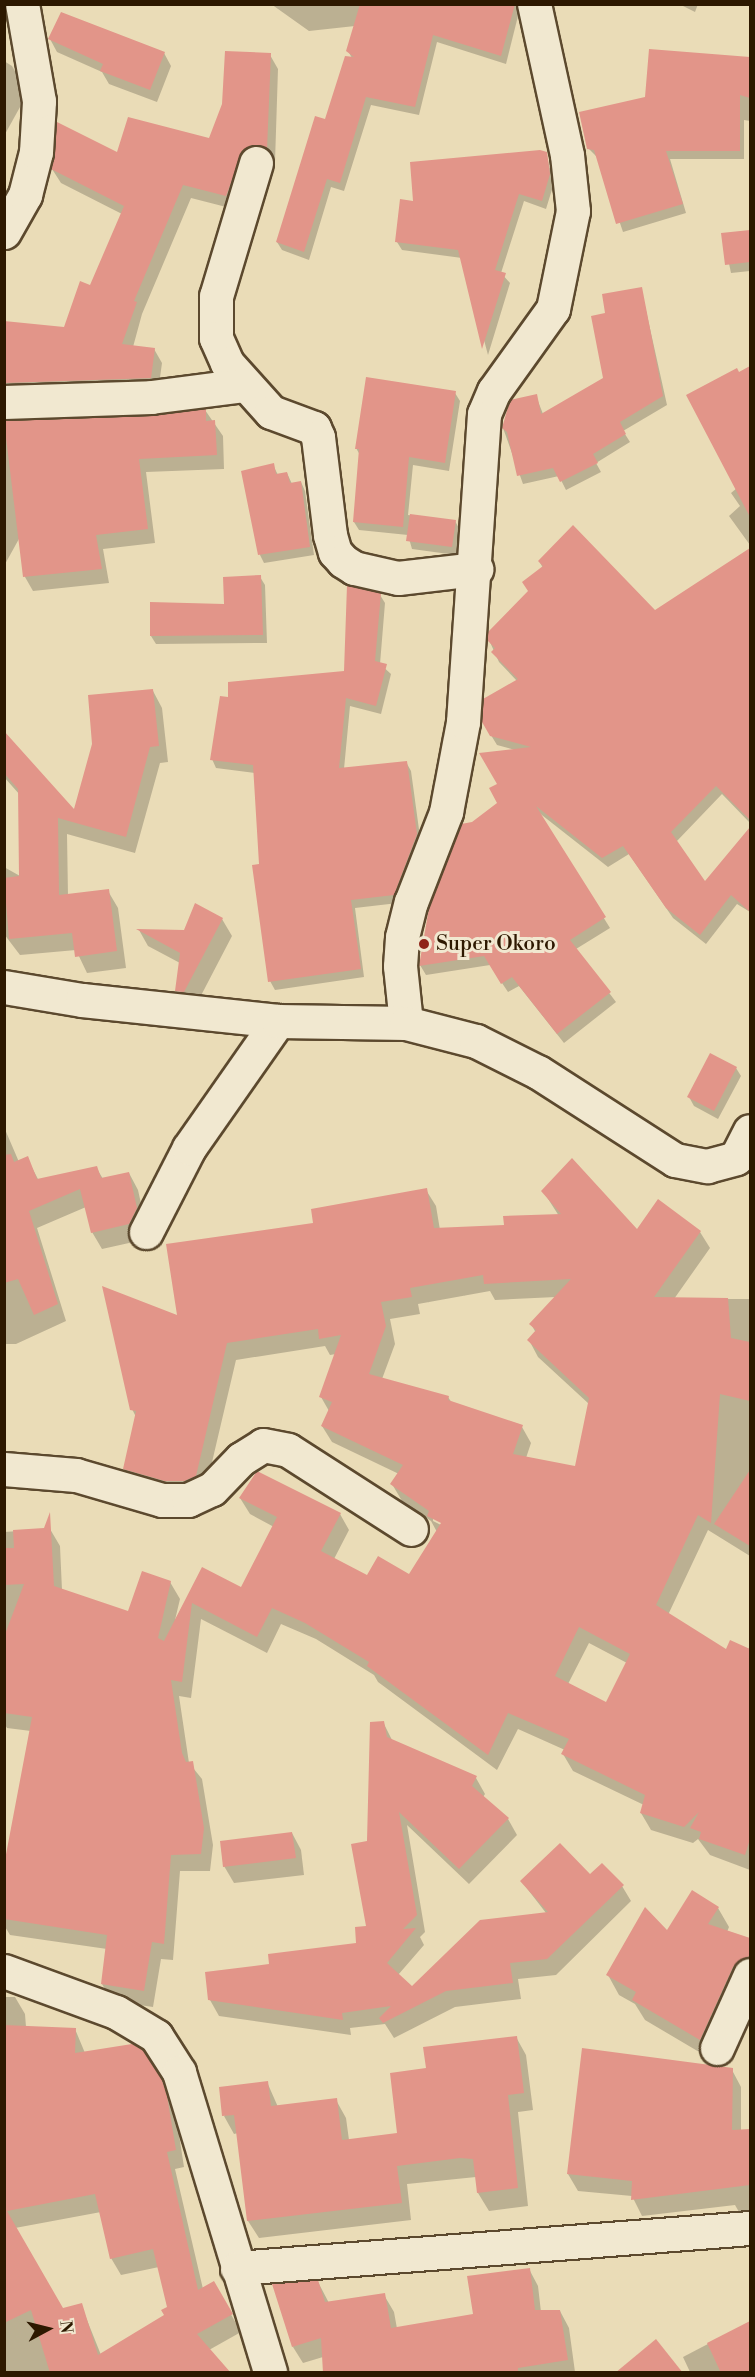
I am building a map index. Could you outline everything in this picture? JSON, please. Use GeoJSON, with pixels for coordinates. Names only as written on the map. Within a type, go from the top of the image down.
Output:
{"type":"FeatureCollection","features":[{"type":"Feature","properties":{"kind":"street"},"geometry":{"type":"LineString","coordinates":[[4,232],[25,195],[36,152],[39,100],[22,4]]}},
{"type":"Feature","properties":{"kind":"street"},"geometry":{"type":"LineString","coordinates":[[406,1023],[400,966],[402,937],[411,902],[446,812],[457,763],[469,675],[484,414],[494,391],[553,309],[573,211],[567,155],[534,4]]}},
{"type":"Feature","properties":{"kind":"street"},"geometry":{"type":"LineString","coordinates":[[256,163],[216,296],[214,321],[216,338],[227,363],[243,385],[271,412],[314,428],[318,437],[330,535],[335,552],[343,561],[354,568],[398,578],[476,569]]}},
{"type":"Feature","properties":{"kind":"street"},"geometry":{"type":"LineString","coordinates":[[4,402],[151,397],[243,385]]}},
{"type":"Feature","properties":{"kind":"street"},"geometry":{"type":"LineString","coordinates":[[4,987],[82,1000],[279,1021],[406,1023],[476,1041],[538,1072],[675,1160],[707,1166],[746,1152]]}},
{"type":"Feature","properties":{"kind":"street"},"geometry":{"type":"LineString","coordinates":[[146,1232],[189,1148],[279,1021]]}},
{"type":"Feature","properties":{"kind":"street"},"geometry":{"type":"LineString","coordinates":[[4,1469],[76,1475],[162,1500],[188,1500],[212,1489],[241,1459],[263,1445],[288,1450],[411,1529]]}},
{"type":"Feature","properties":{"kind":"street"},"geometry":{"type":"LineString","coordinates":[[4,1971],[116,2012],[156,2036],[179,2072],[270,2373]]}},
{"type":"Feature","properties":{"kind":"street"},"geometry":{"type":"LineString","coordinates":[[717,2048],[750,1975]]}},
{"type":"Feature","properties":{"kind":"street"},"geometry":{"type":"LineString","coordinates":[[237,2268],[750,2228]]}},
{"type":"Feature","properties":{"kind":"building"},"geometry":{"type":"Polygon","coordinates":[[[360,4],[515,4],[501,56],[433,35],[415,107],[366,97],[340,183],[327,179],[304,252],[276,242],[315,116],[325,119],[345,56],[354,57],[346,51],[360,4]]]}},
{"type":"Feature","properties":{"kind":"building"},"geometry":{"type":"Polygon","coordinates":[[[61,12],[165,52],[150,90],[100,71],[103,64],[48,39],[61,12]]]}},
{"type":"Feature","properties":{"kind":"building"},"geometry":{"type":"Polygon","coordinates":[[[649,49],[750,57],[750,98],[740,95],[740,151],[666,151],[683,204],[616,224],[594,150],[587,149],[579,112],[645,97],[649,49]]]}},
{"type":"Feature","properties":{"kind":"building"},"geometry":{"type":"Polygon","coordinates":[[[225,51],[271,53],[267,149],[252,145],[243,150],[226,196],[183,185],[134,301],[137,302],[122,344],[155,348],[151,378],[4,383],[4,321],[64,327],[80,281],[90,285],[124,206],[51,169],[57,122],[117,152],[128,117],[209,138],[222,104],[225,51]]]}},
{"type":"Feature","properties":{"kind":"building"},"geometry":{"type":"Polygon","coordinates":[[[540,150],[547,152],[550,174],[542,201],[519,194],[495,270],[506,273],[482,349],[458,250],[395,242],[400,199],[413,201],[410,162],[540,150]]]}},
{"type":"Feature","properties":{"kind":"building"},"geometry":{"type":"Polygon","coordinates":[[[750,230],[750,262],[725,265],[721,233],[750,230]]]}},
{"type":"Feature","properties":{"kind":"building"},"geometry":{"type":"Polygon","coordinates":[[[642,287],[663,396],[620,422],[626,434],[593,454],[598,463],[560,482],[553,468],[517,476],[507,432],[502,428],[510,400],[537,394],[541,414],[603,378],[591,316],[605,313],[602,294],[642,287]]]}},
{"type":"Feature","properties":{"kind":"building"},"geometry":{"type":"Polygon","coordinates":[[[750,366],[750,517],[686,395],[737,368],[739,372],[750,366]]]}},
{"type":"Feature","properties":{"kind":"building"},"geometry":{"type":"Polygon","coordinates":[[[366,377],[456,391],[445,463],[409,457],[403,527],[353,522],[359,449],[355,449],[366,377]]]}},
{"type":"Feature","properties":{"kind":"building"},"geometry":{"type":"Polygon","coordinates":[[[206,409],[206,421],[215,420],[217,455],[139,459],[148,529],[96,535],[102,569],[23,577],[4,421],[152,416],[206,409]]]}},
{"type":"Feature","properties":{"kind":"building"},"geometry":{"type":"Polygon","coordinates":[[[274,463],[276,474],[287,472],[290,483],[301,481],[310,547],[258,555],[241,471],[274,463]]]}},
{"type":"Feature","properties":{"kind":"building"},"geometry":{"type":"Polygon","coordinates":[[[410,514],[456,520],[452,547],[406,541],[410,514]]]}},
{"type":"Feature","properties":{"kind":"building"},"geometry":{"type":"Polygon","coordinates":[[[573,525],[655,610],[750,548],[750,820],[716,786],[671,832],[705,881],[750,827],[750,912],[731,895],[700,935],[666,908],[623,846],[602,858],[536,806],[606,917],[570,940],[611,992],[557,1034],[512,977],[501,984],[484,956],[419,966],[429,908],[461,824],[472,822],[497,803],[489,788],[497,784],[479,753],[531,747],[490,736],[482,722],[483,699],[518,679],[491,652],[495,648],[487,640],[488,632],[528,591],[522,582],[543,566],[538,561],[573,525]]]}},
{"type":"Feature","properties":{"kind":"building"},"geometry":{"type":"Polygon","coordinates":[[[261,575],[263,635],[150,636],[150,602],[224,604],[223,577],[261,575]]]}},
{"type":"Feature","properties":{"kind":"building"},"geometry":{"type":"Polygon","coordinates":[[[347,585],[381,593],[375,661],[387,664],[376,706],[346,698],[339,768],[407,761],[417,834],[394,895],[351,900],[361,969],[268,982],[252,865],[259,864],[253,765],[210,760],[220,696],[228,697],[228,682],[344,671],[347,585]]]}},
{"type":"Feature","properties":{"kind":"building"},"geometry":{"type":"Polygon","coordinates":[[[153,689],[159,746],[150,747],[126,837],[58,818],[59,895],[109,889],[117,951],[75,957],[72,933],[9,939],[4,878],[19,876],[18,789],[4,773],[4,731],[74,809],[92,744],[88,695],[153,689]]]}},
{"type":"Feature","properties":{"kind":"building"},"geometry":{"type":"Polygon","coordinates":[[[195,903],[223,918],[184,992],[175,991],[180,953],[136,929],[184,930],[195,903]]]}},
{"type":"Feature","properties":{"kind":"building"},"geometry":{"type":"Polygon","coordinates":[[[710,1053],[737,1067],[714,1111],[687,1097],[710,1053]]]}},
{"type":"Feature","properties":{"kind":"building"},"geometry":{"type":"Polygon","coordinates":[[[11,1154],[14,1162],[28,1156],[37,1179],[97,1166],[101,1178],[129,1172],[137,1208],[129,1224],[91,1233],[80,1189],[29,1211],[58,1304],[34,1315],[18,1279],[4,1283],[4,1155],[11,1154]]]}},
{"type":"Feature","properties":{"kind":"building"},"geometry":{"type":"Polygon","coordinates":[[[572,1158],[637,1229],[658,1199],[701,1231],[654,1297],[728,1298],[731,1338],[750,1342],[750,1401],[720,1394],[711,1523],[698,1515],[656,1605],[726,1649],[730,1640],[750,1649],[750,1839],[745,1855],[699,1839],[701,1832],[690,1828],[699,1812],[684,1827],[640,1813],[645,1795],[561,1754],[569,1739],[508,1713],[488,1755],[367,1666],[369,1662],[305,1623],[272,1608],[257,1637],[192,1603],[182,1682],[171,1680],[182,1753],[186,1762],[193,1761],[204,1828],[201,1854],[171,1855],[164,1944],[152,1942],[144,1991],[101,1984],[107,1935],[4,1919],[4,1865],[32,1717],[4,1713],[4,1637],[24,1584],[4,1585],[4,1548],[14,1548],[13,1530],[44,1528],[50,1512],[54,1586],[128,1611],[142,1571],[171,1581],[158,1638],[164,1641],[202,1567],[241,1587],[277,1517],[239,1498],[257,1471],[341,1513],[321,1551],[367,1575],[378,1556],[409,1574],[441,1523],[427,1516],[429,1511],[390,1484],[403,1465],[321,1426],[332,1402],[319,1397],[341,1335],[319,1339],[318,1329],[227,1343],[196,1476],[184,1481],[165,1481],[123,1469],[136,1411],[130,1410],[102,1286],[177,1315],[166,1244],[313,1223],[311,1209],[427,1188],[434,1228],[504,1225],[503,1216],[561,1214],[541,1191],[572,1158]],[[483,1275],[410,1288],[412,1297],[381,1302],[386,1326],[369,1374],[449,1396],[448,1400],[523,1425],[513,1454],[575,1466],[589,1398],[527,1340],[536,1330],[529,1324],[571,1279],[484,1284],[483,1275]],[[579,1627],[555,1676],[606,1702],[630,1654],[579,1627]]]}},
{"type":"Feature","properties":{"kind":"building"},"geometry":{"type":"Polygon","coordinates":[[[750,1470],[750,1546],[714,1524],[750,1470]]]}},
{"type":"Feature","properties":{"kind":"building"},"geometry":{"type":"Polygon","coordinates":[[[384,1721],[387,1737],[477,1776],[472,1786],[509,1818],[459,1869],[399,1812],[417,1915],[403,1929],[416,1928],[387,1963],[412,1986],[480,1920],[548,1912],[520,1881],[560,1843],[590,1874],[602,1863],[624,1885],[547,1959],[510,1963],[513,1983],[446,1991],[383,2023],[379,2018],[391,2006],[342,2013],[343,2020],[208,2000],[205,1972],[269,1964],[268,1954],[356,1943],[355,1927],[366,1926],[351,1844],[367,1841],[370,1722],[384,1721]]]}},
{"type":"Feature","properties":{"kind":"building"},"geometry":{"type":"Polygon","coordinates":[[[292,1832],[296,1858],[223,1867],[220,1841],[292,1832]]]}},
{"type":"Feature","properties":{"kind":"building"},"geometry":{"type":"Polygon","coordinates":[[[692,1890],[719,1907],[708,1924],[750,1938],[749,1956],[733,1967],[700,2040],[632,2000],[636,1992],[606,1975],[645,1907],[667,1930],[692,1890]]]}},
{"type":"Feature","properties":{"kind":"building"},"geometry":{"type":"Polygon","coordinates":[[[4,2025],[76,2028],[75,2053],[132,2044],[143,2050],[162,2080],[167,2096],[176,2150],[167,2152],[198,2290],[214,2281],[233,2314],[197,2334],[231,2373],[50,2373],[31,2310],[4,2323],[4,2025]],[[95,2194],[7,2211],[63,2308],[82,2303],[98,2355],[164,2315],[161,2310],[167,2307],[153,2249],[110,2259],[95,2194]]]}},
{"type":"Feature","properties":{"kind":"building"},"geometry":{"type":"Polygon","coordinates":[[[517,2036],[524,2093],[508,2095],[518,2188],[477,2193],[473,2159],[460,2158],[397,2166],[402,2203],[247,2221],[234,2115],[222,2116],[219,2087],[268,2081],[271,2106],[337,2098],[342,2140],[397,2133],[390,2073],[426,2068],[423,2047],[517,2036]]]}},
{"type":"Feature","properties":{"kind":"building"},"geometry":{"type":"Polygon","coordinates":[[[582,2048],[733,2068],[732,2130],[750,2129],[750,2185],[631,2200],[632,2181],[567,2174],[582,2048]]]}},
{"type":"Feature","properties":{"kind":"building"},"geometry":{"type":"Polygon","coordinates":[[[530,2268],[535,2310],[560,2310],[568,2360],[518,2368],[518,2373],[323,2373],[321,2338],[292,2347],[272,2284],[318,2280],[325,2302],[385,2293],[391,2328],[473,2314],[467,2276],[530,2268]]]}},
{"type":"Feature","properties":{"kind":"building"},"geometry":{"type":"Polygon","coordinates":[[[750,2321],[750,2373],[721,2373],[707,2343],[750,2321]]]}},
{"type":"Feature","properties":{"kind":"building"},"geometry":{"type":"Polygon","coordinates":[[[656,2339],[683,2373],[615,2373],[656,2339]]]}},
{"type":"Feature","properties":{"kind":"place","name":"Super Okoro"},"geometry":{"type":"Point","coordinates":[424,944]}}]}
